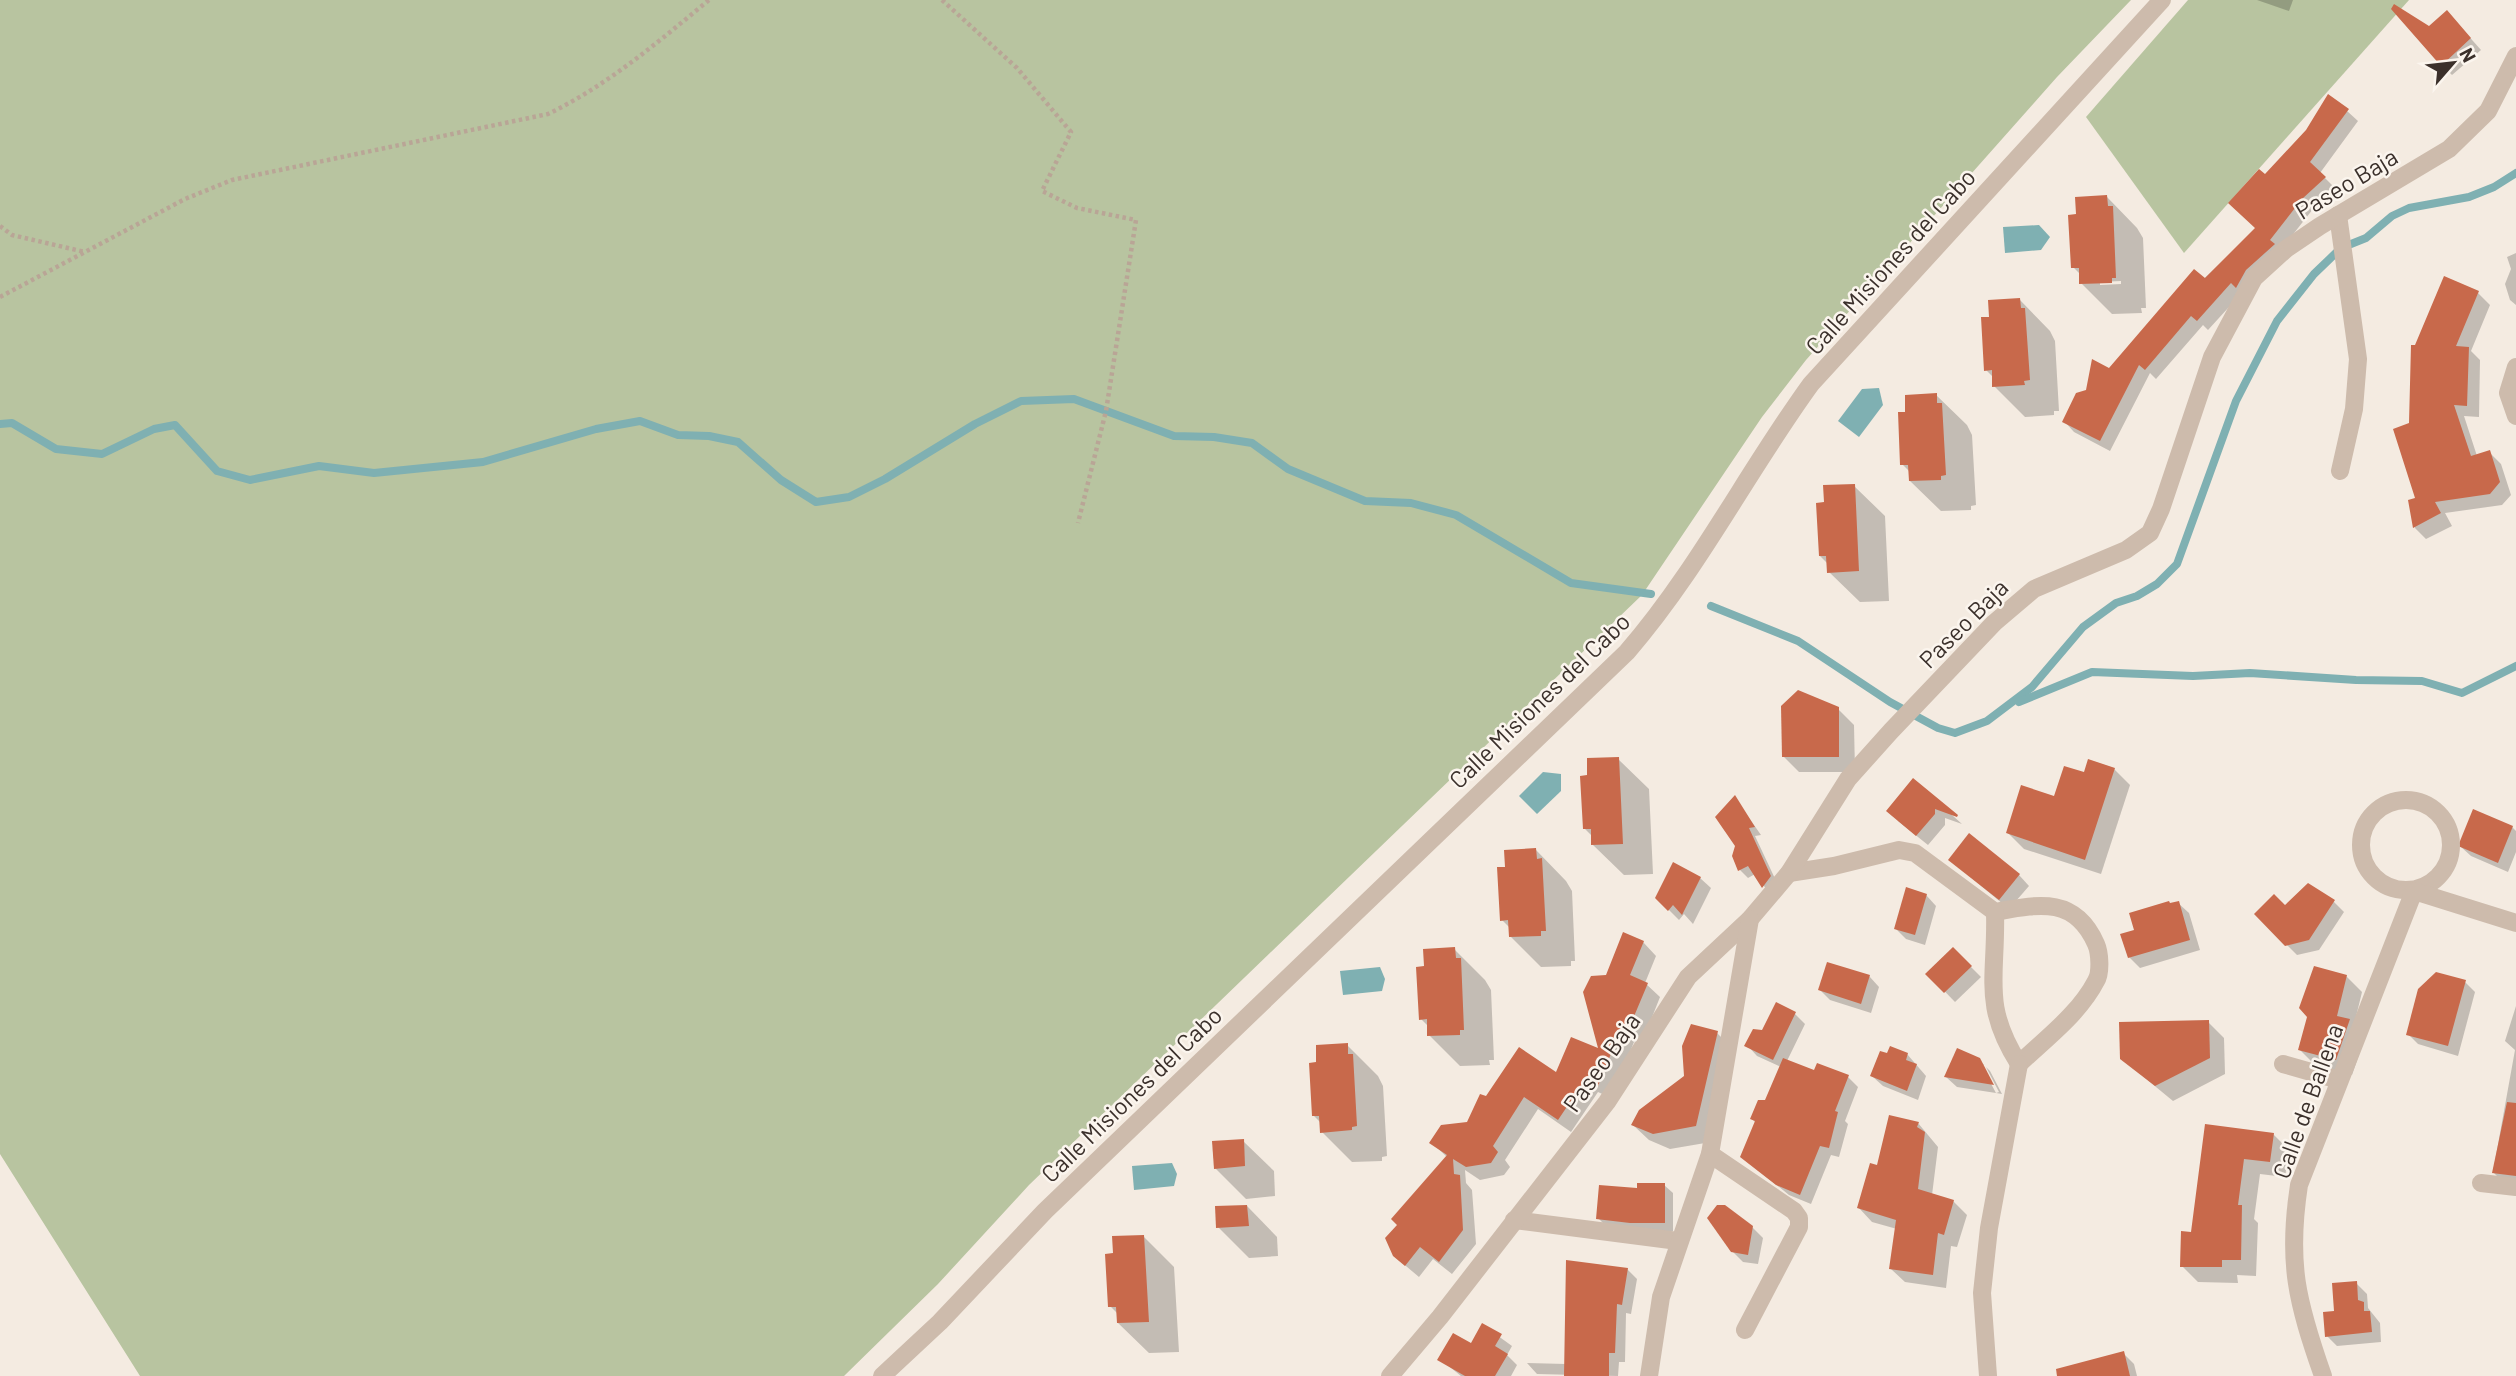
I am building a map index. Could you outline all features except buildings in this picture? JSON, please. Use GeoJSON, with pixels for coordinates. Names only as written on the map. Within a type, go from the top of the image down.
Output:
{"type":"FeatureCollection","features":[{"type":"Feature","properties":{"kind":"street","name":"Calle Misiones del Cabo"},"geometry":{"type":"LineString","coordinates":[[882,1376],[940,1322],[1045,1210],[1627,652],[1671,600],[1773,436],[1811,384],[2162,0]]}},
{"type":"Feature","properties":{"kind":"street","name":"Paseo Baja"},"geometry":{"type":"LineString","coordinates":[[1390,1376],[1440,1317],[1606,1101],[1688,976],[1750,919],[1789,873],[1848,779],[1994,623],[2034,589],[2126,550],[2150,533],[2161,509],[2211,357],[2254,278],[2286,249],[2449,149],[2488,111],[2516,56]]}},
{"type":"Feature","properties":{"kind":"street"},"geometry":{"type":"LineString","coordinates":[[2338,215],[2358,359],[2354,410],[2340,471]]}},
{"type":"Feature","properties":{"kind":"street"},"geometry":{"type":"LineString","coordinates":[[2516,367],[2508,393],[2516,416]]}},
{"type":"Feature","properties":{"kind":"street"},"geometry":{"type":"LineString","coordinates":[[2414,891],[2438,879],[2451,857],[2450,831],[2435,809],[2411,799],[2386,804],[2366,822],[2360,847],[2368,872],[2389,888],[2414,891],[2516,923]]}},
{"type":"Feature","properties":{"kind":"street"},"geometry":{"type":"LineString","coordinates":[[1789,873],[1834,866],[1899,850],[1915,853],[1995,912],[2052,905],[2074,914],[2089,929],[2098,950],[2098,978],[2082,1003],[2019,1065],[1989,1228],[1982,1293],[1988,1376]]}},
{"type":"Feature","properties":{"kind":"street","name":"Calle de Ballena"},"geometry":{"type":"LineString","coordinates":[[2323,1376],[2307,1331],[2294,1274],[2292,1232],[2299,1185],[2414,891]]}},
{"type":"Feature","properties":{"kind":"street"},"geometry":{"type":"LineString","coordinates":[[1995,912],[1992,1003],[2007,1046],[2019,1065]]}},
{"type":"Feature","properties":{"kind":"street"},"geometry":{"type":"LineString","coordinates":[[1649,1376],[1661,1297],[1710,1154],[1750,919]]}},
{"type":"Feature","properties":{"kind":"street"},"geometry":{"type":"LineString","coordinates":[[2283,1064],[2339,1080]]}},
{"type":"Feature","properties":{"kind":"street"},"geometry":{"type":"LineString","coordinates":[[1710,1154],[1794,1211],[1799,1218],[1799,1227],[1745,1330]]}},
{"type":"Feature","properties":{"kind":"street"},"geometry":{"type":"LineString","coordinates":[[2481,1183],[2516,1187]]}},
{"type":"Feature","properties":{"kind":"street"},"geometry":{"type":"LineString","coordinates":[[1514,1220],[1678,1241]]}},
{"type":"Feature","properties":{"kind":"path"},"geometry":{"type":"LineString","coordinates":[[0,298],[186,199],[232,180],[548,114],[581,98],[625,68],[709,0]]}},
{"type":"Feature","properties":{"kind":"path"},"geometry":{"type":"LineString","coordinates":[[942,0],[1017,68],[1071,132],[1042,191],[1076,208],[1136,220],[1106,411],[1078,523]]}},
{"type":"Feature","properties":{"kind":"path"},"geometry":{"type":"LineString","coordinates":[[0,226],[12,236],[86,252]]}},
{"type":"Feature","properties":{"kind":"green space"},"geometry":{"type":"Polygon","coordinates":[[[0,0],[2131,0],[2057,77],[1806,360],[1762,417],[1642,595],[1029,1185],[938,1284],[844,1376],[140,1376],[0,1154],[0,0]]]}},
{"type":"Feature","properties":{"kind":"green space"},"geometry":{"type":"Polygon","coordinates":[[[2188,0],[2409,0],[2184,253],[2086,117],[2188,0]]]}},
{"type":"Feature","properties":{"kind":"water"},"geometry":{"type":"Polygon","coordinates":[[[2039,225],[2050,237],[2041,250],[2005,253],[2003,227],[2039,225]]]}},
{"type":"Feature","properties":{"kind":"water"},"geometry":{"type":"Polygon","coordinates":[[[1879,388],[1883,405],[1859,437],[1838,421],[1862,389],[1879,388]]]}},
{"type":"Feature","properties":{"kind":"water"},"geometry":{"type":"Polygon","coordinates":[[[1543,772],[1561,774],[1561,791],[1537,814],[1519,796],[1543,772]]]}},
{"type":"Feature","properties":{"kind":"water"},"geometry":{"type":"Polygon","coordinates":[[[1380,967],[1385,979],[1382,991],[1343,995],[1340,971],[1380,967]]]}},
{"type":"Feature","properties":{"kind":"water"},"geometry":{"type":"Polygon","coordinates":[[[1172,1163],[1177,1174],[1174,1186],[1134,1190],[1132,1166],[1172,1163]]]}},
{"type":"Feature","properties":{"kind":"waterway"},"geometry":{"type":"LineString","coordinates":[[1711,606],[1798,641],[1890,702],[1938,728],[1955,733],[1987,721],[2032,687],[2083,627],[2116,603],[2137,596],[2157,584],[2177,564],[2236,401],[2277,321],[2314,274],[2341,248],[2366,238],[2392,216],[2409,208],[2469,197],[2494,187],[2516,173]]}},
{"type":"Feature","properties":{"kind":"waterway"},"geometry":{"type":"LineString","coordinates":[[0,424],[12,423],[56,449],[102,454],[154,429],[175,425],[217,471],[250,480],[319,466],[374,473],[483,462],[596,429],[640,421],[678,435],[709,436],[738,442],[781,480],[816,502],[849,497],[885,479],[975,424],[1021,401],[1074,399],[1174,436],[1214,437],[1252,443],[1288,469],[1365,501],[1411,503],[1456,515],[1571,583],[1651,594]]}},
{"type":"Feature","properties":{"kind":"waterway"},"geometry":{"type":"LineString","coordinates":[[2019,702],[2092,672],[2193,676],[2250,673],[2422,681],[2462,693],[2516,666]]}}]}
